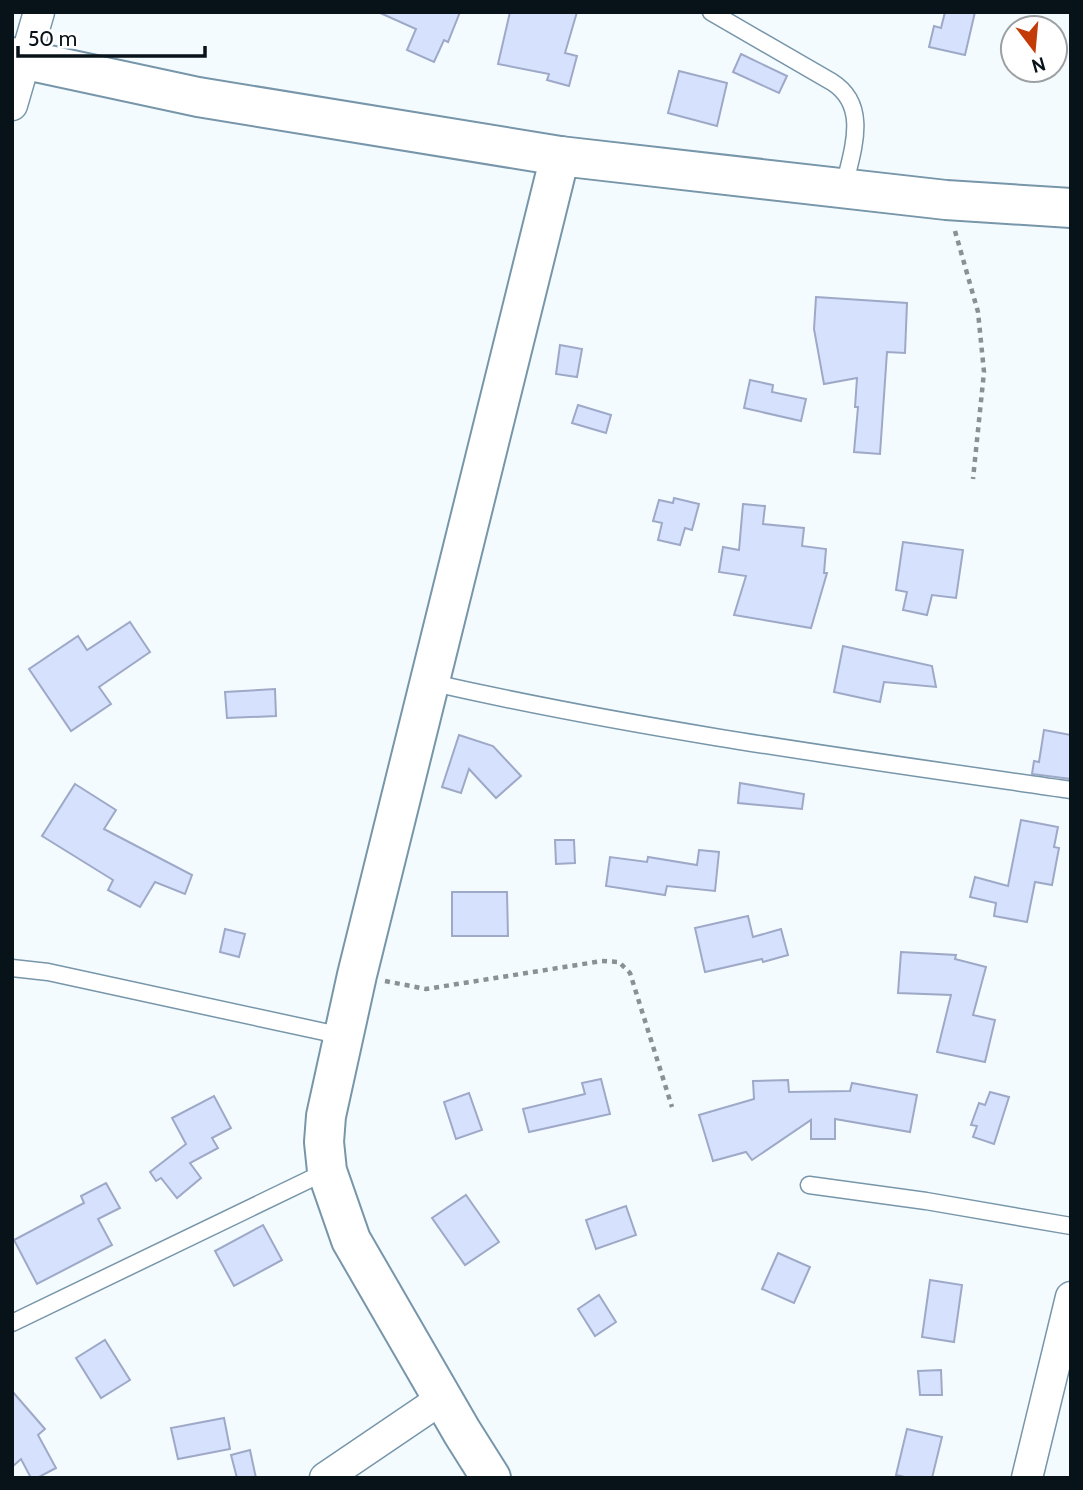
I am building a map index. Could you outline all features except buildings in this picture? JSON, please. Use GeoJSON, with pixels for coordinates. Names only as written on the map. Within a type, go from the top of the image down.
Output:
{"type":"FeatureCollection","features":[{"type":"Feature","properties":{"kind":"street"},"geometry":{"type":"LineString","coordinates":[[12,105],[18,59],[39,12]]}},
{"type":"Feature","properties":{"kind":"street"},"geometry":{"type":"LineString","coordinates":[[18,59],[198,97],[560,156],[946,200],[1071,208]]}},
{"type":"Feature","properties":{"kind":"street"},"geometry":{"type":"LineString","coordinates":[[491,1478],[351,1240],[327,1171],[324,1142],[326,1116],[357,975],[560,156]]}},
{"type":"Feature","properties":{"kind":"street"},"geometry":{"type":"LineString","coordinates":[[1027,1478],[1071,1297]]}},
{"type":"Feature","properties":{"kind":"street"},"geometry":{"type":"LineString","coordinates":[[325,1478],[443,1398]]}},
{"type":"Feature","properties":{"kind":"lane"},"geometry":{"type":"LineString","coordinates":[[711,12],[832,82],[849,96],[856,131],[844,187]]}},
{"type":"Feature","properties":{"kind":"lane"},"geometry":{"type":"LineString","coordinates":[[429,682],[541,707],[831,755],[1071,790]]}},
{"type":"Feature","properties":{"kind":"lane"},"geometry":{"type":"LineString","coordinates":[[12,968],[48,972],[343,1036]]}},
{"type":"Feature","properties":{"kind":"lane"},"geometry":{"type":"LineString","coordinates":[[12,1323],[327,1171]]}},
{"type":"Feature","properties":{"kind":"lane"},"geometry":{"type":"LineString","coordinates":[[810,1185],[1071,1226]]}},
{"type":"Feature","properties":{"kind":"path"},"geometry":{"type":"LineString","coordinates":[[946,200],[978,312],[984,372],[973,479]]}},
{"type":"Feature","properties":{"kind":"path"},"geometry":{"type":"LineString","coordinates":[[357,975],[426,989],[602,961],[620,962],[630,973],[672,1107]]}}]}
